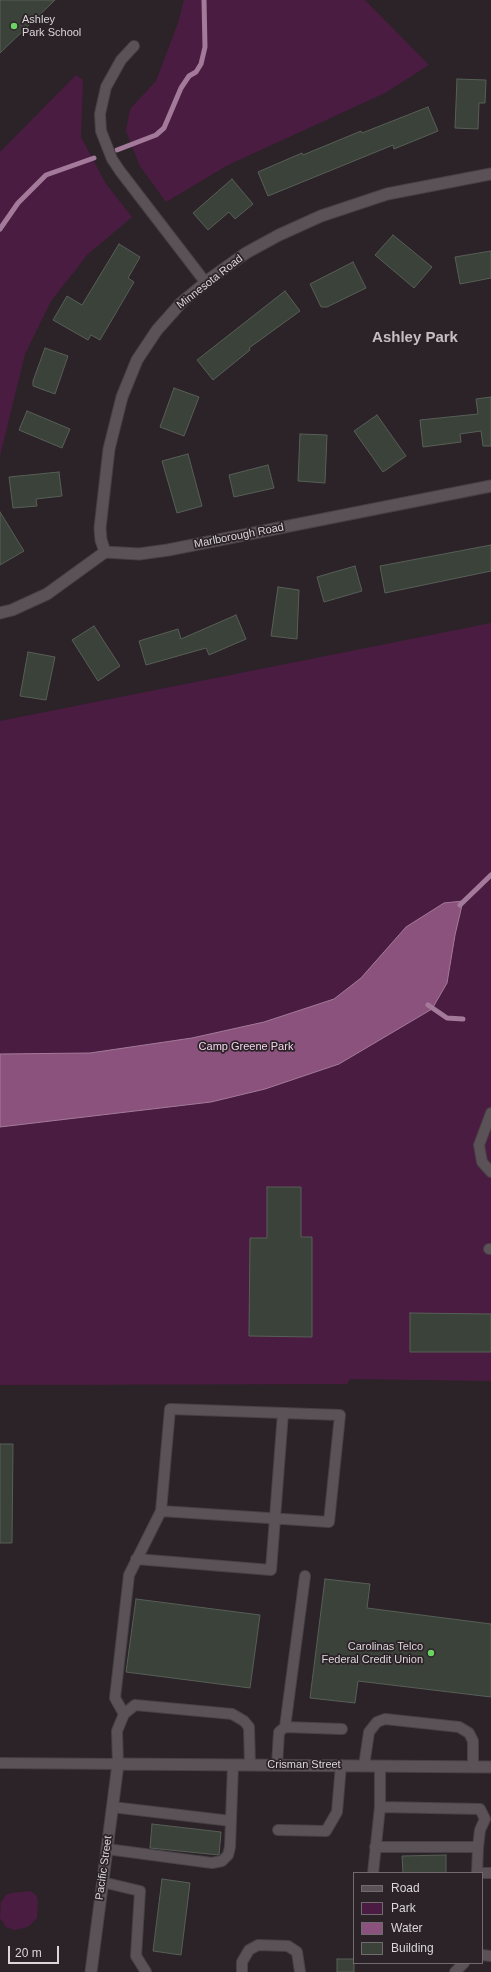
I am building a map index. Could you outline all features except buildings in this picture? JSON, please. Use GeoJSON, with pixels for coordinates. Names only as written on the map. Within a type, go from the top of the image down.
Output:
{"type":"FeatureCollection","features":[{"type":"Feature","properties":{"kind":"street","name":"Minnesota Road"},"geometry":{"type":"LineString","coordinates":[[105,552],[101,540],[100,528],[109,450],[122,397],[137,360],[157,330],[181,303],[246,253],[279,235],[321,216],[387,194],[491,174]]}},
{"type":"Feature","properties":{"kind":"street","name":"Marlborough Road"},"geometry":{"type":"LineString","coordinates":[[105,552],[139,554],[168,550],[491,486]]}},
{"type":"Feature","properties":{"kind":"street"},"geometry":{"type":"LineString","coordinates":[[0,613],[12,610],[46,594],[105,552]]}},
{"type":"Feature","properties":{"kind":"street","name":"Crisman Street"},"geometry":{"type":"LineString","coordinates":[[118,1764],[491,1766]]}},
{"type":"Feature","properties":{"kind":"street","name":"Pacific Street"},"geometry":{"type":"LineString","coordinates":[[91,1972],[118,1764]]}},
{"type":"Feature","properties":{"kind":"lane"},"geometry":{"type":"LineString","coordinates":[[134,46],[121,60],[106,87],[100,114],[101,131],[112,159],[120,171],[206,283]]}},
{"type":"Feature","properties":{"kind":"lane"},"geometry":{"type":"LineString","coordinates":[[491,1113],[479,1145],[482,1162],[491,1172]]}},
{"type":"Feature","properties":{"kind":"lane"},"geometry":{"type":"LineString","coordinates":[[124,1714],[115,1698],[129,1575],[161,1511],[170,1409],[340,1415],[329,1522],[161,1511]]}},
{"type":"Feature","properties":{"kind":"lane"},"geometry":{"type":"LineString","coordinates":[[136,1559],[271,1570],[283,1413]]}},
{"type":"Feature","properties":{"kind":"lane"},"geometry":{"type":"LineString","coordinates":[[277,1765],[280,1732],[285,1726],[305,1576]]}},
{"type":"Feature","properties":{"kind":"lane"},"geometry":{"type":"LineString","coordinates":[[0,1763],[118,1764],[118,1731],[124,1714],[135,1705],[232,1714],[244,1721],[249,1727],[250,1765]]}},
{"type":"Feature","properties":{"kind":"lane"},"geometry":{"type":"LineString","coordinates":[[364,1766],[369,1732],[376,1722],[385,1719],[459,1727],[469,1733],[473,1741],[473,1766]]}},
{"type":"Feature","properties":{"kind":"lane"},"geometry":{"type":"LineString","coordinates":[[285,1726],[342,1729]]}},
{"type":"Feature","properties":{"kind":"lane"},"geometry":{"type":"LineString","coordinates":[[107,1849],[212,1863],[222,1861],[228,1855],[230,1847],[233,1765]]}},
{"type":"Feature","properties":{"kind":"lane"},"geometry":{"type":"LineString","coordinates":[[278,1830],[326,1831],[337,1812],[341,1766]]}},
{"type":"Feature","properties":{"kind":"lane"},"geometry":{"type":"LineString","coordinates":[[373,1872],[380,1807],[380,1766]]}},
{"type":"Feature","properties":{"kind":"lane"},"geometry":{"type":"LineString","coordinates":[[112,1807],[231,1821]]}},
{"type":"Feature","properties":{"kind":"lane"},"geometry":{"type":"LineString","coordinates":[[380,1807],[480,1809],[488,1820],[480,1830],[477,1872]]}},
{"type":"Feature","properties":{"kind":"lane"},"geometry":{"type":"LineString","coordinates":[[375,1847],[478,1847]]}},
{"type":"Feature","properties":{"kind":"lane"},"geometry":{"type":"LineString","coordinates":[[102,1882],[140,1891],[136,1956],[146,1972]]}},
{"type":"Feature","properties":{"kind":"lane"},"geometry":{"type":"LineString","coordinates":[[242,1972],[242,1962],[248,1950],[258,1945],[288,1946],[297,1952],[300,1972]]}},
{"type":"Feature","properties":{"kind":"lane"},"geometry":{"type":"LineString","coordinates":[[455,1972],[463,1964]]}},
{"type":"Feature","properties":{"kind":"green space"},"geometry":{"type":"Polygon","coordinates":[[[184,0],[365,0],[429,65],[385,93],[228,165],[166,202],[140,166],[126,131],[130,109],[156,81],[178,23],[184,0]]]}},
{"type":"Feature","properties":{"kind":"green space"},"geometry":{"type":"Polygon","coordinates":[[[76,75],[83,80],[81,137],[106,184],[132,217],[88,254],[51,301],[25,354],[0,456],[0,152],[76,75]]]}},
{"type":"Feature","properties":{"kind":"green space","name":"Camp Greene Park"},"geometry":{"type":"Polygon","coordinates":[[[491,623],[491,1381],[350,1379],[347,1384],[0,1385],[0,721],[491,623]]]}},
{"type":"Feature","properties":{"kind":"green space"},"geometry":{"type":"Polygon","coordinates":[[[31,1891],[37,1896],[37,1918],[28,1927],[14,1930],[6,1927],[0,1918],[1,1902],[6,1895],[11,1893],[31,1891]]]}},
{"type":"Feature","properties":{"kind":"water"},"geometry":{"type":"Polygon","coordinates":[[[463,901],[455,935],[447,983],[432,1009],[339,1064],[265,1089],[211,1102],[0,1127],[0,1054],[90,1053],[192,1038],[264,1022],[334,999],[361,978],[406,927],[444,903],[463,901]]]}},
{"type":"Feature","properties":{"kind":"waterway"},"geometry":{"type":"LineString","coordinates":[[117,150],[156,135],[164,128],[181,88],[189,76],[196,72],[201,64],[205,47],[204,0]]}},
{"type":"Feature","properties":{"kind":"waterway"},"geometry":{"type":"LineString","coordinates":[[0,229],[18,203],[46,175],[94,158]]}},
{"type":"Feature","properties":{"kind":"waterway"},"geometry":{"type":"LineString","coordinates":[[460,905],[491,875]]}},
{"type":"Feature","properties":{"kind":"waterway"},"geometry":{"type":"LineString","coordinates":[[428,1005],[447,1018],[463,1019]]}},
{"type":"Feature","properties":{"kind":"place","name":"Ashley Park School"},"geometry":{"type":"Point","coordinates":[14,26]}},
{"type":"Feature","properties":{"kind":"place","name":"Carolinas Telco Federal Credit Union"},"geometry":{"type":"Point","coordinates":[431,1653]}},
{"type":"Feature","properties":{"kind":"district","name":"Ashley Park"},"geometry":{"type":"Point","coordinates":[415,338]}}]}
